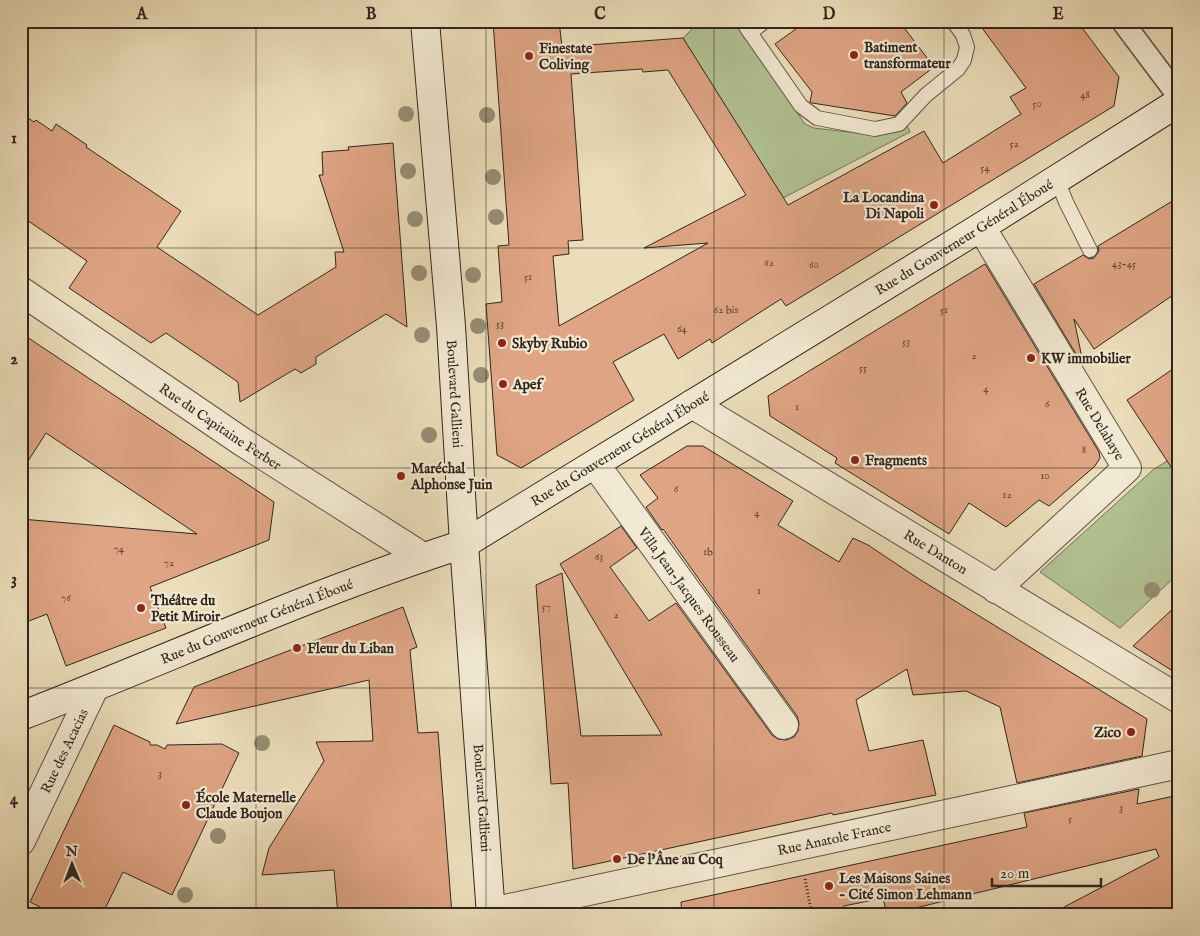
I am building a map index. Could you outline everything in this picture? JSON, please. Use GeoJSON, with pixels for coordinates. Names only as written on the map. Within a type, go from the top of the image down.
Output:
{"type":"FeatureCollection","features":[{"type":"Feature","properties":{"kind":"street","name":"Boulevard Gallieni"},"geometry":{"type":"LineString","coordinates":[[425,21],[451,326],[464,544],[491,913]]}},
{"type":"Feature","properties":{"kind":"street"},"geometry":{"type":"LineString","coordinates":[[1122,21],[1179,97]]}},
{"type":"Feature","properties":{"kind":"street","name":"Rue du Gouverneur Général Éboué"},"geometry":{"type":"LineString","coordinates":[[21,716],[369,576],[464,544],[982,227],[1179,102]]}},
{"type":"Feature","properties":{"kind":"street","name":"Rue Delahaye"},"geometry":{"type":"LineString","coordinates":[[982,227],[1127,468],[996,589]]}},
{"type":"Feature","properties":{"kind":"street","name":"Rue du Capitaine Ferber"},"geometry":{"type":"LineString","coordinates":[[21,291],[241,441],[424,557]]}},
{"type":"Feature","properties":{"kind":"street","name":"Rue Danton"},"geometry":{"type":"LineString","coordinates":[[692,404],[1179,699]]}},
{"type":"Feature","properties":{"kind":"street","name":"Villa Jean-Jacques Rousseau"},"geometry":{"type":"LineString","coordinates":[[595,464],[784,725]]}},
{"type":"Feature","properties":{"kind":"street","name":"Rue des Acacias"},"geometry":{"type":"LineString","coordinates":[[21,841],[94,688]]}},
{"type":"Feature","properties":{"kind":"street","name":"Rue Anatole France"},"geometry":{"type":"LineString","coordinates":[[491,913],[1179,764]]}},
{"type":"Feature","properties":{"kind":"lane"},"geometry":{"type":"LineString","coordinates":[[765,21],[746,27],[802,106],[817,118],[875,129],[898,124],[926,96],[958,69],[964,60],[967,47],[963,35],[953,21]]}},
{"type":"Feature","properties":{"kind":"lane"},"geometry":{"type":"LineString","coordinates":[[1056,180],[1090,250]]}},
{"type":"Feature","properties":{"kind":"green space"},"geometry":{"type":"Polygon","coordinates":[[[700,21],[734,21],[805,124],[814,128],[874,135],[906,123],[910,132],[783,198],[683,38],[700,21]]]}},
{"type":"Feature","properties":{"kind":"green space"},"geometry":{"type":"Polygon","coordinates":[[[1179,454],[1179,573],[1120,628],[1040,572],[1154,469],[1179,454]]]}},
{"type":"Feature","properties":{"kind":"building"},"geometry":{"type":"Polygon","coordinates":[[[493,21],[559,21],[562,47],[683,38],[788,205],[924,131],[943,163],[1021,114],[1010,97],[1026,88],[977,21],[1077,21],[1119,77],[1114,106],[786,306],[781,299],[712,343],[710,339],[678,359],[664,334],[613,362],[634,400],[521,468],[497,455],[486,304],[502,302],[498,246],[509,245],[493,21]],[[642,69],[571,74],[583,240],[568,241],[569,254],[553,256],[559,326],[708,243],[644,248],[746,195],[668,70],[643,72],[642,69]]]}},
{"type":"Feature","properties":{"kind":"building","name":"Batiment transformateur"},"geometry":{"type":"Polygon","coordinates":[[[807,21],[899,21],[934,67],[901,92],[907,103],[895,116],[812,103],[810,102],[812,92],[775,44],[807,21]]]}},
{"type":"Feature","properties":{"kind":"building"},"geometry":{"type":"Polygon","coordinates":[[[21,113],[52,131],[56,124],[87,145],[86,147],[181,211],[157,247],[258,315],[336,267],[335,252],[344,252],[319,175],[323,175],[322,152],[349,150],[348,147],[393,143],[407,327],[386,314],[316,357],[316,364],[301,373],[295,369],[240,402],[238,382],[166,333],[151,343],[69,288],[87,261],[21,216],[21,113]]]}},
{"type":"Feature","properties":{"kind":"building"},"geometry":{"type":"Polygon","coordinates":[[[1179,197],[1179,291],[1094,349],[1074,319],[1082,358],[1079,359],[1034,284],[1083,255],[1089,259],[1094,258],[1099,251],[1098,246],[1179,197]]]}},
{"type":"Feature","properties":{"kind":"building"},"geometry":{"type":"Polygon","coordinates":[[[985,264],[1099,452],[1100,458],[1095,466],[1049,506],[1039,500],[1006,527],[969,503],[949,534],[835,463],[837,458],[770,416],[768,396],[985,264]]]}},
{"type":"Feature","properties":{"kind":"building"},"geometry":{"type":"Polygon","coordinates":[[[21,333],[274,502],[269,540],[150,587],[166,628],[66,666],[47,614],[21,624],[21,519],[197,534],[46,433],[21,472],[21,333]]]}},
{"type":"Feature","properties":{"kind":"building"},"geometry":{"type":"Polygon","coordinates":[[[1179,365],[1179,479],[1127,400],[1179,365]]]}},
{"type":"Feature","properties":{"kind":"building"},"geometry":{"type":"Polygon","coordinates":[[[687,446],[703,446],[793,501],[778,525],[839,562],[853,538],[868,545],[919,579],[1147,719],[1142,756],[1017,783],[1000,707],[966,691],[913,695],[907,669],[856,700],[869,751],[923,740],[936,795],[833,815],[832,813],[573,869],[568,783],[551,784],[536,585],[562,573],[581,736],[662,735],[560,564],[621,526],[637,548],[610,567],[649,621],[676,603],[772,735],[778,739],[786,740],[794,737],[798,731],[799,723],[797,716],[646,507],[658,498],[640,475],[687,446]]]}},
{"type":"Feature","properties":{"kind":"building"},"geometry":{"type":"Polygon","coordinates":[[[1179,603],[1179,675],[1133,646],[1179,603]]]}},
{"type":"Feature","properties":{"kind":"building"},"geometry":{"type":"Polygon","coordinates":[[[403,607],[417,647],[410,650],[418,733],[438,732],[452,915],[338,915],[334,870],[262,875],[269,848],[324,761],[316,742],[373,741],[369,680],[176,724],[194,687],[403,607]]]}},
{"type":"Feature","properties":{"kind":"building"},"geometry":{"type":"Polygon","coordinates":[[[114,725],[150,742],[150,745],[157,745],[165,749],[167,745],[222,744],[239,753],[172,895],[123,872],[102,915],[56,915],[30,902],[114,725]]]}},
{"type":"Feature","properties":{"kind":"building"},"geometry":{"type":"Polygon","coordinates":[[[1139,789],[1137,804],[1179,795],[1179,915],[1049,915],[1159,857],[1156,849],[887,915],[883,898],[844,906],[838,915],[682,915],[681,902],[1027,827],[1024,813],[1139,789]]]}},
{"type":"Feature","properties":{"kind":"place","name":"Batiment transformateur"},"geometry":{"type":"Point","coordinates":[854,55]}},
{"type":"Feature","properties":{"kind":"place","name":"Finestate Coliving"},"geometry":{"type":"Point","coordinates":[529,56]}},
{"type":"Feature","properties":{"kind":"place","name":"La Locandina Di Napoli"},"geometry":{"type":"Point","coordinates":[934,205]}},
{"type":"Feature","properties":{"kind":"place","name":"Skyby Rubio"},"geometry":{"type":"Point","coordinates":[502,343]}},
{"type":"Feature","properties":{"kind":"place","name":"KW immobilier"},"geometry":{"type":"Point","coordinates":[1031,358]}},
{"type":"Feature","properties":{"kind":"place","name":"Apef"},"geometry":{"type":"Point","coordinates":[503,384]}},
{"type":"Feature","properties":{"kind":"place","name":"Fragments"},"geometry":{"type":"Point","coordinates":[855,460]}},
{"type":"Feature","properties":{"kind":"place","name":"Maréchal Alphonse Juin"},"geometry":{"type":"Point","coordinates":[401,476]}},
{"type":"Feature","properties":{"kind":"place","name":"Théâtre du Petit Miroir"},"geometry":{"type":"Point","coordinates":[141,608]}},
{"type":"Feature","properties":{"kind":"place","name":"Fleur du Liban"},"geometry":{"type":"Point","coordinates":[297,648]}},
{"type":"Feature","properties":{"kind":"place","name":"Zico"},"geometry":{"type":"Point","coordinates":[1131,732]}},
{"type":"Feature","properties":{"kind":"place","name":"École Maternelle Claude Boujon"},"geometry":{"type":"Point","coordinates":[186,805]}},
{"type":"Feature","properties":{"kind":"place","name":"De l'Âne au Coq"},"geometry":{"type":"Point","coordinates":[617,859]}},
{"type":"Feature","properties":{"kind":"place","name":"Les Maisons Saines - Cité Simon Lehmann"},"geometry":{"type":"Point","coordinates":[829,886]}}]}
